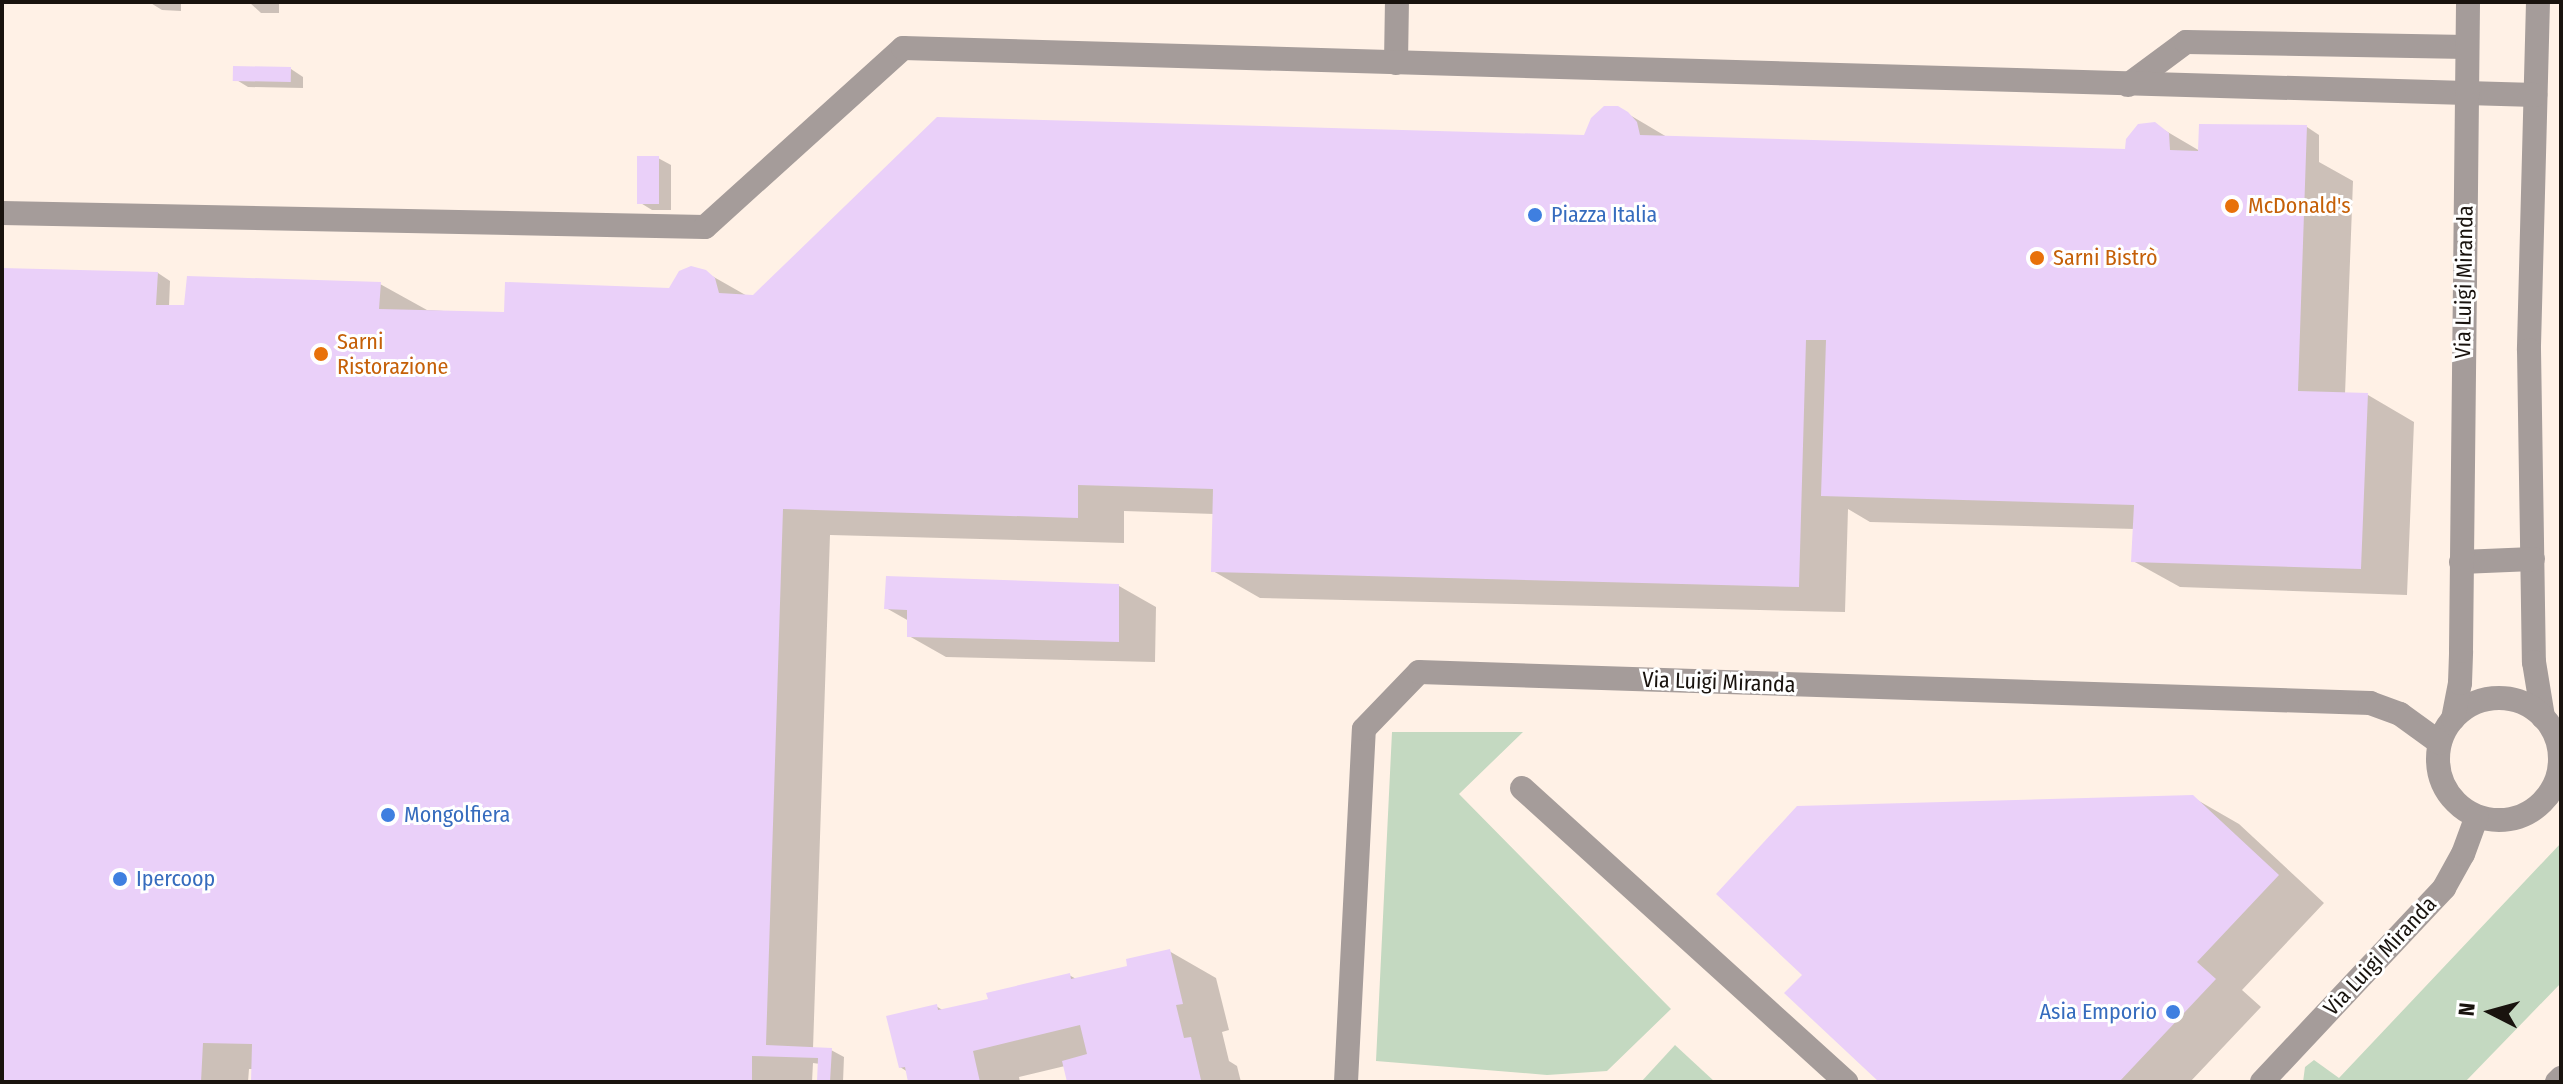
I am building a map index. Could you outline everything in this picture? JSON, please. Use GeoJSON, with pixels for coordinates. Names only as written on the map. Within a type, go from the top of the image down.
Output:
{"type":"FeatureCollection","features":[{"type":"Feature","properties":{"kind":"street"},"geometry":{"type":"LineString","coordinates":[[1396,63],[1397,2]]}},
{"type":"Feature","properties":{"kind":"street","name":"Via Luigi Miranda"},"geometry":{"type":"LineString","coordinates":[[2453,719],[2460,683],[2468,2]]}},
{"type":"Feature","properties":{"kind":"street"},"geometry":{"type":"LineString","coordinates":[[2538,2],[2529,350],[2534,662],[2543,717],[2560,751],[2558,775],[2549,793],[2535,808],[2517,818],[2497,821],[2477,816],[2461,807],[2445,786],[2438,760],[2440,743],[2453,719],[2469,706],[2487,699],[2508,699],[2527,705],[2543,717]]}},
{"type":"Feature","properties":{"kind":"street"},"geometry":{"type":"LineString","coordinates":[[2128,85],[2186,42],[2467,47]]}},
{"type":"Feature","properties":{"kind":"street"},"geometry":{"type":"LineString","coordinates":[[2,213],[705,227],[903,48],[2535,95]]}},
{"type":"Feature","properties":{"kind":"street"},"geometry":{"type":"LineString","coordinates":[[2461,562],[2533,559]]}},
{"type":"Feature","properties":{"kind":"street","name":"Via Luigi Miranda"},"geometry":{"type":"LineString","coordinates":[[1346,1082],[1364,729],[1419,672],[2370,703],[2400,714],[2440,743]]}},
{"type":"Feature","properties":{"kind":"street"},"geometry":{"type":"LineString","coordinates":[[1522,788],[1846,1082]]}},
{"type":"Feature","properties":{"kind":"street","name":"Via Luigi Miranda"},"geometry":{"type":"LineString","coordinates":[[2262,1082],[2444,888],[2463,854],[2477,816]]}},
{"type":"Feature","properties":{"kind":"green space"},"geometry":{"type":"Polygon","coordinates":[[[1392,732],[1523,732],[1459,794],[1671,1009],[1607,1071],[1547,1075],[1376,1061],[1392,732]]]}},
{"type":"Feature","properties":{"kind":"green space"},"geometry":{"type":"Polygon","coordinates":[[[2561,843],[2561,983],[2465,1082],[2303,1082],[2305,1067],[2314,1060],[2339,1078],[2561,843]]]}},
{"type":"Feature","properties":{"kind":"green space"},"geometry":{"type":"Polygon","coordinates":[[[1675,1045],[1715,1082],[1641,1082],[1675,1045]]]}},
{"type":"Feature","properties":{"kind":"building"},"geometry":{"type":"Polygon","coordinates":[[[233,66],[291,67],[291,82],[233,81],[233,66]]]}},
{"type":"Feature","properties":{"kind":"building","name":"Mongolfiera"},"geometry":{"type":"Polygon","coordinates":[[[1604,106],[1618,106],[1628,112],[1637,122],[1640,135],[2125,149],[2126,139],[2138,124],[2155,122],[2169,133],[2170,150],[2198,151],[2199,124],[2307,125],[2298,391],[2368,393],[2361,569],[2131,562],[2134,505],[1821,496],[1826,340],[1806,340],[1799,587],[1211,572],[1213,489],[1078,485],[1078,518],[783,509],[766,1045],[832,1048],[830,1082],[817,1082],[818,1058],[752,1056],[752,1082],[251,1082],[252,1044],[203,1043],[201,1082],[2,1082],[2,268],[158,272],[156,305],[184,305],[187,276],[381,282],[379,309],[504,312],[505,282],[669,288],[679,271],[691,266],[706,270],[715,278],[719,293],[753,295],[937,117],[1584,135],[1591,118],[1604,106]]]}},
{"type":"Feature","properties":{"kind":"building"},"geometry":{"type":"Polygon","coordinates":[[[637,156],[659,156],[659,204],[637,204],[637,156]]]}},
{"type":"Feature","properties":{"kind":"building"},"geometry":{"type":"Polygon","coordinates":[[[886,576],[1119,584],[1119,642],[907,637],[907,610],[884,609],[886,576]]]}},
{"type":"Feature","properties":{"kind":"building"},"geometry":{"type":"Polygon","coordinates":[[[2193,795],[2279,875],[2197,962],[2216,979],[2119,1082],[1879,1082],[1784,993],[1802,975],[1716,894],[1797,806],[2193,795]]]}},
{"type":"Feature","properties":{"kind":"building"},"geometry":{"type":"Polygon","coordinates":[[[1170,949],[1183,1004],[1176,1005],[1184,1038],[1191,1037],[1201,1080],[1067,1082],[1062,1061],[1087,1054],[1080,1025],[973,1051],[980,1082],[908,1082],[905,1067],[899,1068],[886,1016],[937,1004],[938,1010],[988,999],[986,993],[1070,973],[1071,979],[1127,966],[1126,959],[1170,949]]]}},
{"type":"Feature","properties":{"kind":"place","name":"McDonald's"},"geometry":{"type":"Point","coordinates":[2232,206]}},
{"type":"Feature","properties":{"kind":"place","name":"Piazza Italia"},"geometry":{"type":"Point","coordinates":[1535,215]}},
{"type":"Feature","properties":{"kind":"place","name":"Sarni Bistrò"},"geometry":{"type":"Point","coordinates":[2037,258]}},
{"type":"Feature","properties":{"kind":"place","name":"Sarni Ristorazione"},"geometry":{"type":"Point","coordinates":[321,354]}},
{"type":"Feature","properties":{"kind":"place","name":"Mongolfiera"},"geometry":{"type":"Point","coordinates":[388,815]}},
{"type":"Feature","properties":{"kind":"place","name":"Ipercoop"},"geometry":{"type":"Point","coordinates":[120,879]}},
{"type":"Feature","properties":{"kind":"place","name":"Asia Emporio"},"geometry":{"type":"Point","coordinates":[2173,1012]}}]}
